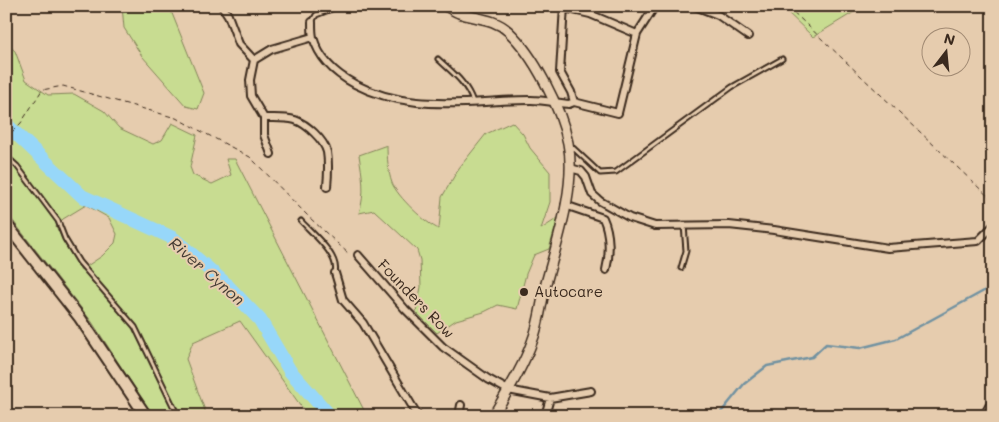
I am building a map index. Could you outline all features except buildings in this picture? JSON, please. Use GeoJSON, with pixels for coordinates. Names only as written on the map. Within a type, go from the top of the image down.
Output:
{"type":"FeatureCollection","features":[{"type":"Feature","properties":{"kind":"main road"},"geometry":{"type":"LineString","coordinates":[[445,6],[487,19],[507,30],[541,74],[554,103],[568,143],[570,168],[566,205],[533,340],[522,366],[493,416]]}},
{"type":"Feature","properties":{"kind":"main road"},"geometry":{"type":"LineString","coordinates":[[6,224],[80,318],[146,416]]}},
{"type":"Feature","properties":{"kind":"street"},"geometry":{"type":"LineString","coordinates":[[222,6],[228,14],[239,44],[244,52],[254,60]]}},
{"type":"Feature","properties":{"kind":"street"},"geometry":{"type":"LineString","coordinates":[[312,22],[313,37],[320,52],[329,64],[360,87],[383,95],[417,102],[534,100],[569,104],[574,102],[618,113],[637,34],[655,6]]}},
{"type":"Feature","properties":{"kind":"street"},"geometry":{"type":"LineString","coordinates":[[695,6],[718,15],[748,36]]}},
{"type":"Feature","properties":{"kind":"street"},"geometry":{"type":"LineString","coordinates":[[574,102],[571,92],[560,72],[564,7],[590,14],[637,34]]}},
{"type":"Feature","properties":{"kind":"street"},"geometry":{"type":"LineString","coordinates":[[270,154],[264,135],[264,118],[254,103],[250,88],[254,60],[272,48],[313,37]]}},
{"type":"Feature","properties":{"kind":"street"},"geometry":{"type":"LineString","coordinates":[[264,118],[297,120],[322,141],[327,151],[328,160],[327,187]]}},
{"type":"Feature","properties":{"kind":"street"},"geometry":{"type":"LineString","coordinates":[[570,168],[581,171],[586,177],[592,194],[600,202],[630,218],[656,226],[730,225],[888,248],[978,241],[993,226]]}},
{"type":"Feature","properties":{"kind":"street"},"geometry":{"type":"LineString","coordinates":[[566,205],[603,218],[609,256],[606,270]]}},
{"type":"Feature","properties":{"kind":"street","name":"Founders Row"},"geometry":{"type":"LineString","coordinates":[[358,255],[405,309],[443,347],[488,379],[508,390],[550,398]]}},
{"type":"Feature","properties":{"kind":"street"},"geometry":{"type":"LineString","coordinates":[[336,273],[343,300],[363,323],[418,416]]}},
{"type":"Feature","properties":{"kind":"street"},"geometry":{"type":"LineString","coordinates":[[545,416],[550,398],[591,391]]}},
{"type":"Feature","properties":{"kind":"street"},"geometry":{"type":"LineString","coordinates":[[459,416],[461,405]]}},
{"type":"Feature","properties":{"kind":"lane"},"geometry":{"type":"LineString","coordinates":[[312,22],[316,15],[337,7]]}},
{"type":"Feature","properties":{"kind":"lane"},"geometry":{"type":"LineString","coordinates":[[568,143],[600,173],[616,172],[732,87],[782,59]]}},
{"type":"Feature","properties":{"kind":"lane"},"geometry":{"type":"LineString","coordinates":[[438,60],[464,82],[474,102]]}},
{"type":"Feature","properties":{"kind":"lane"},"geometry":{"type":"LineString","coordinates":[[6,156],[17,166],[58,221],[65,239],[79,262],[135,327],[178,416]]}},
{"type":"Feature","properties":{"kind":"lane"},"geometry":{"type":"LineString","coordinates":[[300,221],[334,258],[337,267],[336,273]]}},
{"type":"Feature","properties":{"kind":"lane"},"geometry":{"type":"LineString","coordinates":[[681,268],[686,251],[684,225]]}},
{"type":"Feature","properties":{"kind":"lane"},"geometry":{"type":"LineString","coordinates":[[982,416],[993,396]]}},
{"type":"Feature","properties":{"kind":"path"},"geometry":{"type":"LineString","coordinates":[[787,6],[993,201]]}},
{"type":"Feature","properties":{"kind":"path"},"geometry":{"type":"LineString","coordinates":[[7,138],[21,123],[42,90],[63,86],[176,118],[250,157],[310,218],[352,256],[358,255]]}},
{"type":"Feature","properties":{"kind":"green space"},"geometry":{"type":"Polygon","coordinates":[[[122,6],[169,6],[204,93],[198,109],[186,106],[142,56],[124,28],[122,6]]]}},
{"type":"Feature","properties":{"kind":"green space"},"geometry":{"type":"Polygon","coordinates":[[[781,6],[864,6],[813,37],[781,6]]]}},
{"type":"Feature","properties":{"kind":"green space"},"geometry":{"type":"Polygon","coordinates":[[[6,43],[15,51],[26,80],[48,95],[74,94],[104,111],[119,128],[153,144],[162,140],[172,123],[197,135],[190,167],[193,175],[212,184],[231,175],[226,159],[235,159],[367,416],[308,416],[240,321],[193,342],[186,359],[207,416],[153,416],[92,322],[6,212],[6,43]],[[86,205],[63,219],[56,226],[81,270],[102,256],[115,243],[117,234],[109,218],[86,205]]]}},
{"type":"Feature","properties":{"kind":"green space"},"geometry":{"type":"Polygon","coordinates":[[[512,122],[550,172],[550,202],[541,229],[558,218],[549,249],[534,255],[526,274],[517,309],[498,305],[484,312],[456,320],[437,333],[416,312],[421,287],[420,260],[417,250],[374,210],[359,213],[363,191],[359,155],[387,145],[390,174],[395,189],[420,216],[439,229],[442,197],[459,168],[486,134],[512,122]]]}},
{"type":"Feature","properties":{"kind":"waterway","name":"River Cynon"},"geometry":{"type":"LineString","coordinates":[[6,124],[82,196],[173,238],[226,284],[260,320],[290,371],[330,416]]}},
{"type":"Feature","properties":{"kind":"waterway"},"geometry":{"type":"LineString","coordinates":[[718,416],[744,384],[767,366],[812,357],[826,344],[860,348],[896,339],[993,286]]}},
{"type":"Feature","properties":{"kind":"place","name":"Autocare"},"geometry":{"type":"Point","coordinates":[524,292]}}]}
